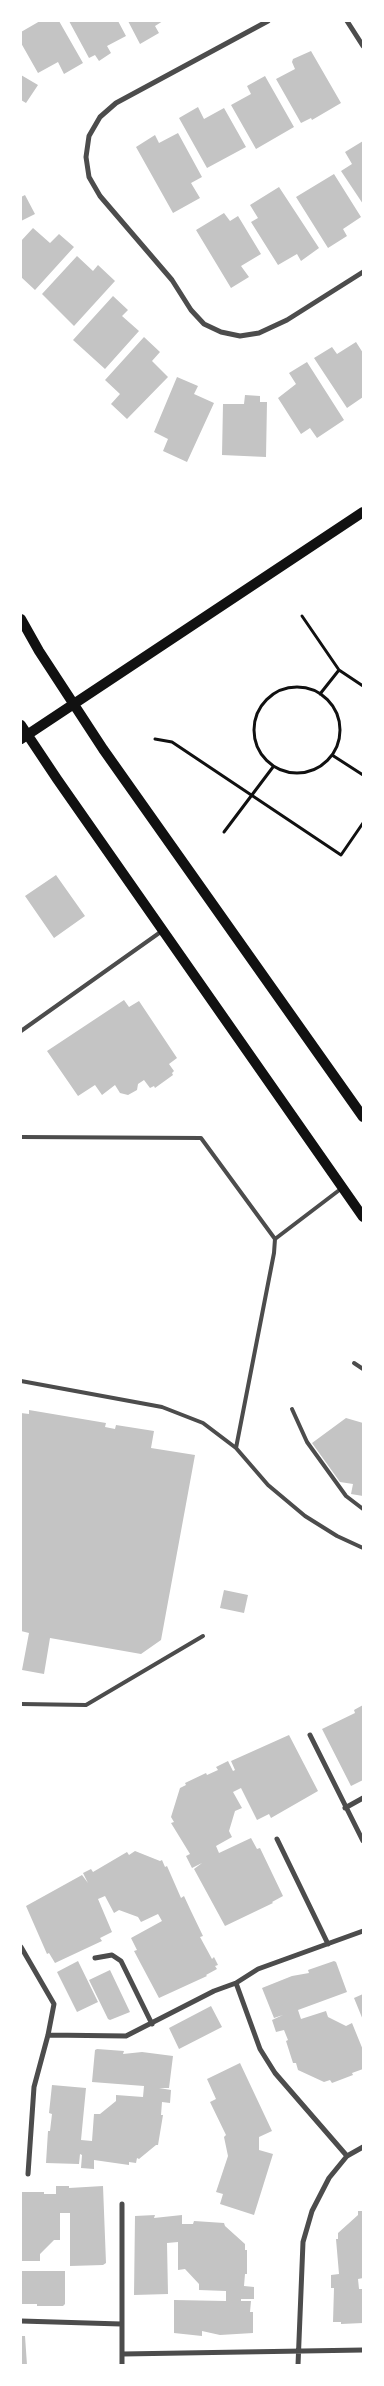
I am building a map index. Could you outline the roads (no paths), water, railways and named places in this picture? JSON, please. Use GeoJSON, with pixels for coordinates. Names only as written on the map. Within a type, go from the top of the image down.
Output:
{"type":"FeatureCollection","features":[{"type":"Feature","properties":{"kind":"main road"},"geometry":{"type":"LineString","coordinates":[[25,737],[363,512]]}},
{"type":"Feature","properties":{"kind":"main road"},"geometry":{"type":"LineString","coordinates":[[21,619],[103,749],[363,1117]]}},
{"type":"Feature","properties":{"kind":"main road"},"geometry":{"type":"LineString","coordinates":[[21,725],[25,737],[363,1217]]}},
{"type":"Feature","properties":{"kind":"street"},"geometry":{"type":"LineString","coordinates":[[268,21],[116,103],[100,117],[89,136],[86,157],[89,177],[100,196],[172,280],[191,310],[204,324],[221,332],[240,336],[259,333],[287,320],[363,272]]}},
{"type":"Feature","properties":{"kind":"street"},"geometry":{"type":"LineString","coordinates":[[347,21],[363,46]]}},
{"type":"Feature","properties":{"kind":"street"},"geometry":{"type":"LineString","coordinates":[[310,1735],[363,1842]]}},
{"type":"Feature","properties":{"kind":"street"},"geometry":{"type":"LineString","coordinates":[[345,1808],[363,1798]]}},
{"type":"Feature","properties":{"kind":"street"},"geometry":{"type":"LineString","coordinates":[[277,1839],[328,1944]]}},
{"type":"Feature","properties":{"kind":"street"},"geometry":{"type":"LineString","coordinates":[[48,2035],[126,2036],[214,1991],[236,1983],[258,1969],[363,1931]]}},
{"type":"Feature","properties":{"kind":"street"},"geometry":{"type":"LineString","coordinates":[[21,1948],[54,2004],[34,2087],[28,2174]]}},
{"type":"Feature","properties":{"kind":"street"},"geometry":{"type":"LineString","coordinates":[[95,1958],[112,1955],[121,1961],[152,2024]]}},
{"type":"Feature","properties":{"kind":"street"},"geometry":{"type":"LineString","coordinates":[[236,1983],[260,2049],[275,2073],[347,2156]]}},
{"type":"Feature","properties":{"kind":"street"},"geometry":{"type":"LineString","coordinates":[[298,2365],[303,2242],[312,2211],[329,2178],[347,2156],[363,2147]]}},
{"type":"Feature","properties":{"kind":"street"},"geometry":{"type":"LineString","coordinates":[[122,2204],[122,2365]]}},
{"type":"Feature","properties":{"kind":"street"},"geometry":{"type":"LineString","coordinates":[[21,2321],[121,2324]]}},
{"type":"Feature","properties":{"kind":"street"},"geometry":{"type":"LineString","coordinates":[[122,2354],[363,2350]]}},
{"type":"Feature","properties":{"kind":"lane"},"geometry":{"type":"LineString","coordinates":[[21,1031],[163,931]]}},
{"type":"Feature","properties":{"kind":"lane"},"geometry":{"type":"LineString","coordinates":[[21,1137],[201,1138],[275,1239],[274,1253],[236,1448]]}},
{"type":"Feature","properties":{"kind":"lane"},"geometry":{"type":"LineString","coordinates":[[275,1239],[342,1188]]}},
{"type":"Feature","properties":{"kind":"lane"},"geometry":{"type":"LineString","coordinates":[[354,1363],[363,1369]]}},
{"type":"Feature","properties":{"kind":"lane"},"geometry":{"type":"LineString","coordinates":[[21,1382],[162,1407],[203,1423],[236,1448],[268,1486],[305,1516],[337,1536],[362,1548]]}},
{"type":"Feature","properties":{"kind":"lane"},"geometry":{"type":"LineString","coordinates":[[292,1409],[312,1450],[346,1496],[363,1509]]}},
{"type":"Feature","properties":{"kind":"lane"},"geometry":{"type":"LineString","coordinates":[[21,1704],[86,1705],[204,1636]]}}]}
